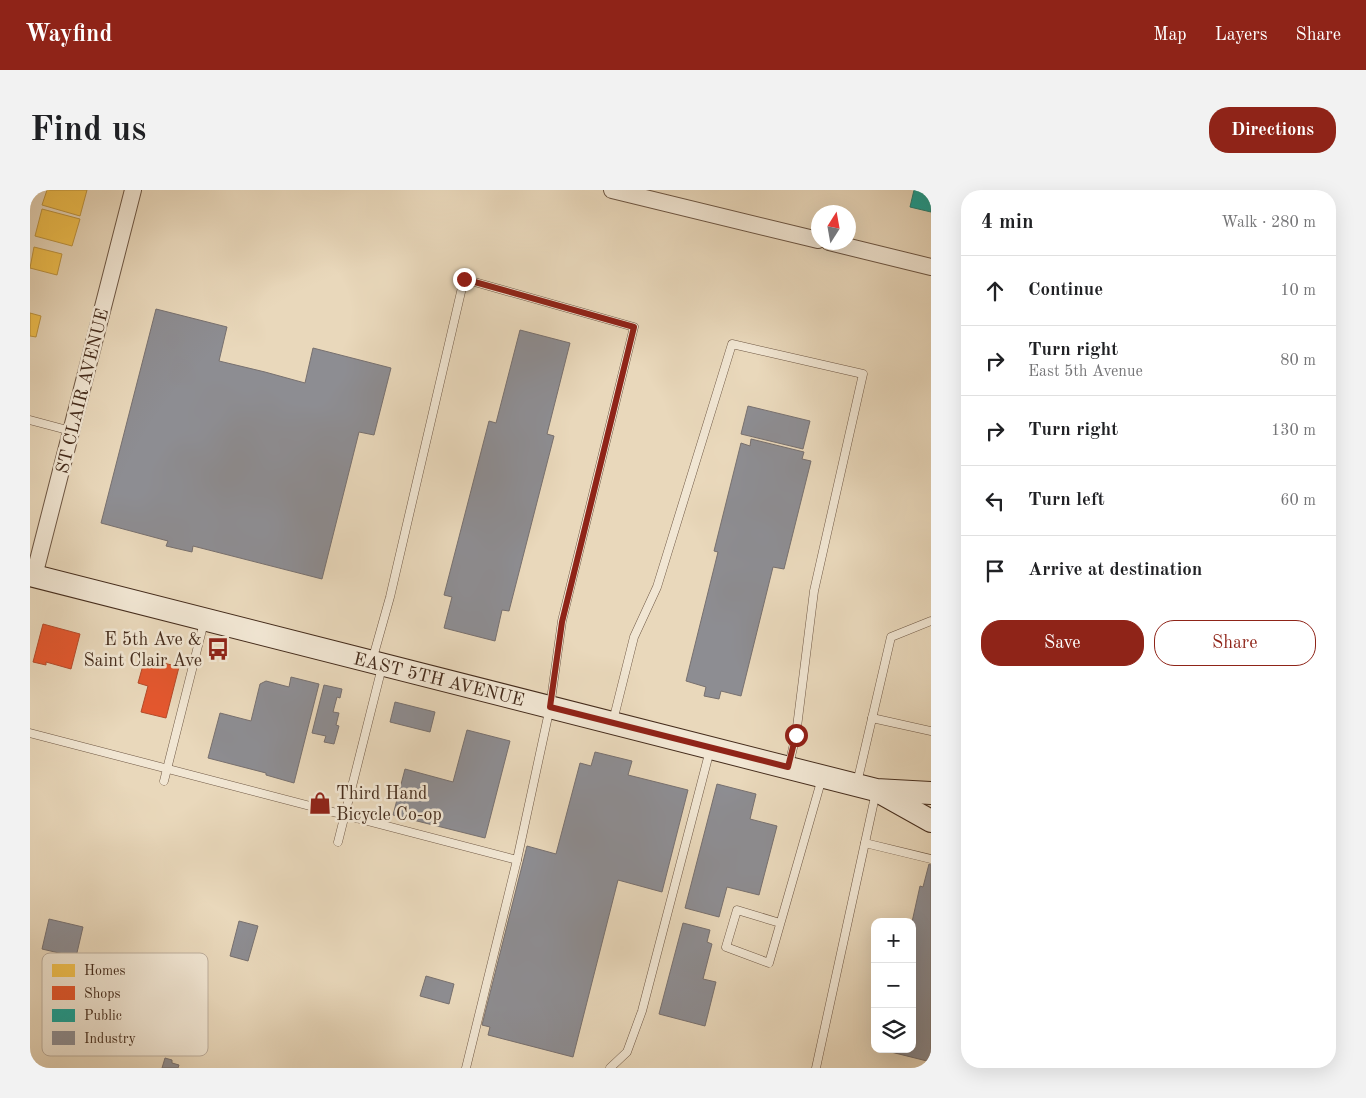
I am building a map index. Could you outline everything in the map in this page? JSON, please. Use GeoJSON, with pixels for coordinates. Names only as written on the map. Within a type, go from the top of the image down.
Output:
{"type":"FeatureCollection","features":[{"type":"Feature","properties":{"kind":"main road","name":"EAST 5TH AVENUE"},"geometry":{"type":"LineString","coordinates":[[31,581],[205,620],[867,787],[931,793]]}},
{"type":"Feature","properties":{"kind":"main road","name":"EAST 5TH AVENUE"},"geometry":{"type":"LineString","coordinates":[[867,787],[931,820]]}},
{"type":"Feature","properties":{"kind":"street","name":"ST CLAIR AVENUE"},"geometry":{"type":"LineString","coordinates":[[31,581],[133,190]]}},
{"type":"Feature","properties":{"kind":"street"},"geometry":{"type":"LineString","coordinates":[[612,190],[630,192],[811,238]]}},
{"type":"Feature","properties":{"kind":"street"},"geometry":{"type":"LineString","coordinates":[[856,249],[931,267]]}},
{"type":"Feature","properties":{"kind":"lane"},"geometry":{"type":"LineString","coordinates":[[338,842],[378,663],[390,597],[464,279],[634,327],[562,622],[550,707],[517,860],[466,1068]]}},
{"type":"Feature","properties":{"kind":"lane"},"geometry":{"type":"LineString","coordinates":[[612,723],[634,637],[657,587],[732,344],[864,374],[814,591],[796,735],[788,767]]}},
{"type":"Feature","properties":{"kind":"lane"},"geometry":{"type":"LineString","coordinates":[[30,420],[71,431]]}},
{"type":"Feature","properties":{"kind":"lane"},"geometry":{"type":"LineString","coordinates":[[164,781],[205,620]]}},
{"type":"Feature","properties":{"kind":"lane"},"geometry":{"type":"LineString","coordinates":[[816,1068],[865,843],[872,718],[891,637],[931,622]]}},
{"type":"Feature","properties":{"kind":"lane"},"geometry":{"type":"LineString","coordinates":[[872,718],[931,732]]}},
{"type":"Feature","properties":{"kind":"lane"},"geometry":{"type":"LineString","coordinates":[[30,733],[517,860]]}},
{"type":"Feature","properties":{"kind":"lane"},"geometry":{"type":"LineString","coordinates":[[610,1068],[627,1052],[642,1010],[711,748]]}},
{"type":"Feature","properties":{"kind":"lane"},"geometry":{"type":"LineString","coordinates":[[780,923],[737,910],[726,947],[769,963],[822,776]]}},
{"type":"Feature","properties":{"kind":"lane"},"geometry":{"type":"LineString","coordinates":[[865,843],[931,859]]}},
{"type":"Feature","properties":{"kind":"building: Homes"},"geometry":{"type":"Polygon","coordinates":[[[47,190],[87,190],[80,216],[42,205],[47,190]]]}},
{"type":"Feature","properties":{"kind":"building: Homes"},"geometry":{"type":"Polygon","coordinates":[[[42,209],[80,219],[72,246],[35,236],[42,209]]]}},
{"type":"Feature","properties":{"kind":"building: Homes"},"geometry":{"type":"Polygon","coordinates":[[[34,247],[62,254],[57,275],[30,268],[34,247]]]}},
{"type":"Feature","properties":{"kind":"building: Homes"},"geometry":{"type":"Polygon","coordinates":[[[30,313],[41,316],[36,337],[30,336],[30,313]]]}},
{"type":"Feature","properties":{"kind":"building: Shops"},"geometry":{"type":"Polygon","coordinates":[[[43,624],[80,634],[71,669],[46,662],[46,665],[33,662],[43,624]]]}},
{"type":"Feature","properties":{"kind":"building: Shops"},"geometry":{"type":"Polygon","coordinates":[[[145,658],[179,667],[166,718],[141,712],[148,686],[138,683],[145,658]]]}},
{"type":"Feature","properties":{"kind":"building: Public"},"geometry":{"type":"Polygon","coordinates":[[[914,190],[931,190],[931,212],[910,207],[914,190]]]}},
{"type":"Feature","properties":{"kind":"building: Industry"},"geometry":{"type":"Polygon","coordinates":[[[156,309],[227,327],[219,361],[305,383],[313,348],[391,368],[374,435],[359,432],[322,579],[193,546],[192,552],[166,546],[168,541],[101,523],[156,309]]]}},
{"type":"Feature","properties":{"kind":"building: Industry"},"geometry":{"type":"Polygon","coordinates":[[[520,330],[570,343],[547,434],[554,436],[509,611],[502,610],[495,641],[444,628],[452,597],[444,595],[489,421],[496,423],[520,330]]]}},
{"type":"Feature","properties":{"kind":"building: Industry"},"geometry":{"type":"Polygon","coordinates":[[[748,406],[810,421],[803,449],[741,434],[748,406]]]}},
{"type":"Feature","properties":{"kind":"building: Industry"},"geometry":{"type":"Polygon","coordinates":[[[751,439],[804,452],[802,459],[811,461],[784,569],[773,567],[741,696],[721,691],[719,699],[704,696],[706,687],[686,681],[718,552],[714,551],[741,443],[750,446],[751,439]]]}},
{"type":"Feature","properties":{"kind":"building: Industry"},"geometry":{"type":"Polygon","coordinates":[[[291,677],[319,684],[294,783],[266,775],[266,773],[208,758],[220,713],[251,721],[260,684],[266,681],[289,687],[291,677]]]}},
{"type":"Feature","properties":{"kind":"building: Industry"},"geometry":{"type":"Polygon","coordinates":[[[324,685],[342,689],[340,698],[337,697],[333,712],[339,713],[336,725],[339,726],[334,744],[324,742],[326,736],[312,733],[324,685]]]}},
{"type":"Feature","properties":{"kind":"building: Industry"},"geometry":{"type":"Polygon","coordinates":[[[395,702],[435,712],[430,732],[390,722],[395,702]]]}},
{"type":"Feature","properties":{"kind":"building: Industry"},"geometry":{"type":"Polygon","coordinates":[[[467,730],[510,741],[485,838],[393,815],[405,769],[453,782],[467,730]]]}},
{"type":"Feature","properties":{"kind":"building: Industry"},"geometry":{"type":"Polygon","coordinates":[[[595,752],[632,761],[628,775],[688,790],[662,892],[618,880],[573,1057],[488,1035],[490,1027],[482,1025],[527,846],[556,854],[580,763],[591,766],[595,752]]]}},
{"type":"Feature","properties":{"kind":"building: Industry"},"geometry":{"type":"Polygon","coordinates":[[[717,784],[756,794],[750,819],[777,826],[759,895],[727,887],[719,917],[685,908],[717,784]]]}},
{"type":"Feature","properties":{"kind":"building: Industry"},"geometry":{"type":"Polygon","coordinates":[[[929,864],[931,865],[931,1062],[895,1053],[916,1053],[916,918],[913,918],[920,886],[923,887],[929,864]]]}},
{"type":"Feature","properties":{"kind":"building: Industry"},"geometry":{"type":"Polygon","coordinates":[[[49,919],[83,927],[77,953],[59,953],[42,949],[49,919]]]}},
{"type":"Feature","properties":{"kind":"building: Industry"},"geometry":{"type":"Polygon","coordinates":[[[239,921],[258,926],[248,961],[230,956],[239,921]]]}},
{"type":"Feature","properties":{"kind":"building: Industry"},"geometry":{"type":"Polygon","coordinates":[[[683,923],[710,930],[707,942],[712,944],[703,979],[716,982],[705,1026],[659,1014],[683,923]]]}},
{"type":"Feature","properties":{"kind":"building: Industry"},"geometry":{"type":"Polygon","coordinates":[[[426,976],[454,984],[449,1004],[420,996],[426,976]]]}},
{"type":"Feature","properties":{"kind":"building: Industry"},"geometry":{"type":"Polygon","coordinates":[[[165,1058],[179,1065],[178,1068],[162,1068],[165,1058]]]}},
{"type":"Feature","properties":{"kind":"place","name":"E 5th Ave & Saint Clair Ave"},"geometry":{"type":"Point","coordinates":[218,649]}},
{"type":"Feature","properties":{"kind":"place","name":"Third Hand Bicycle Co-op"},"geometry":{"type":"Point","coordinates":[320,803]}},
{"type":"Feature","properties":{"kind":"route"},"geometry":{"type":"LineString","coordinates":[[464,279],[634,327],[562,622],[550,707],[788,767],[796,735]]}}]}
